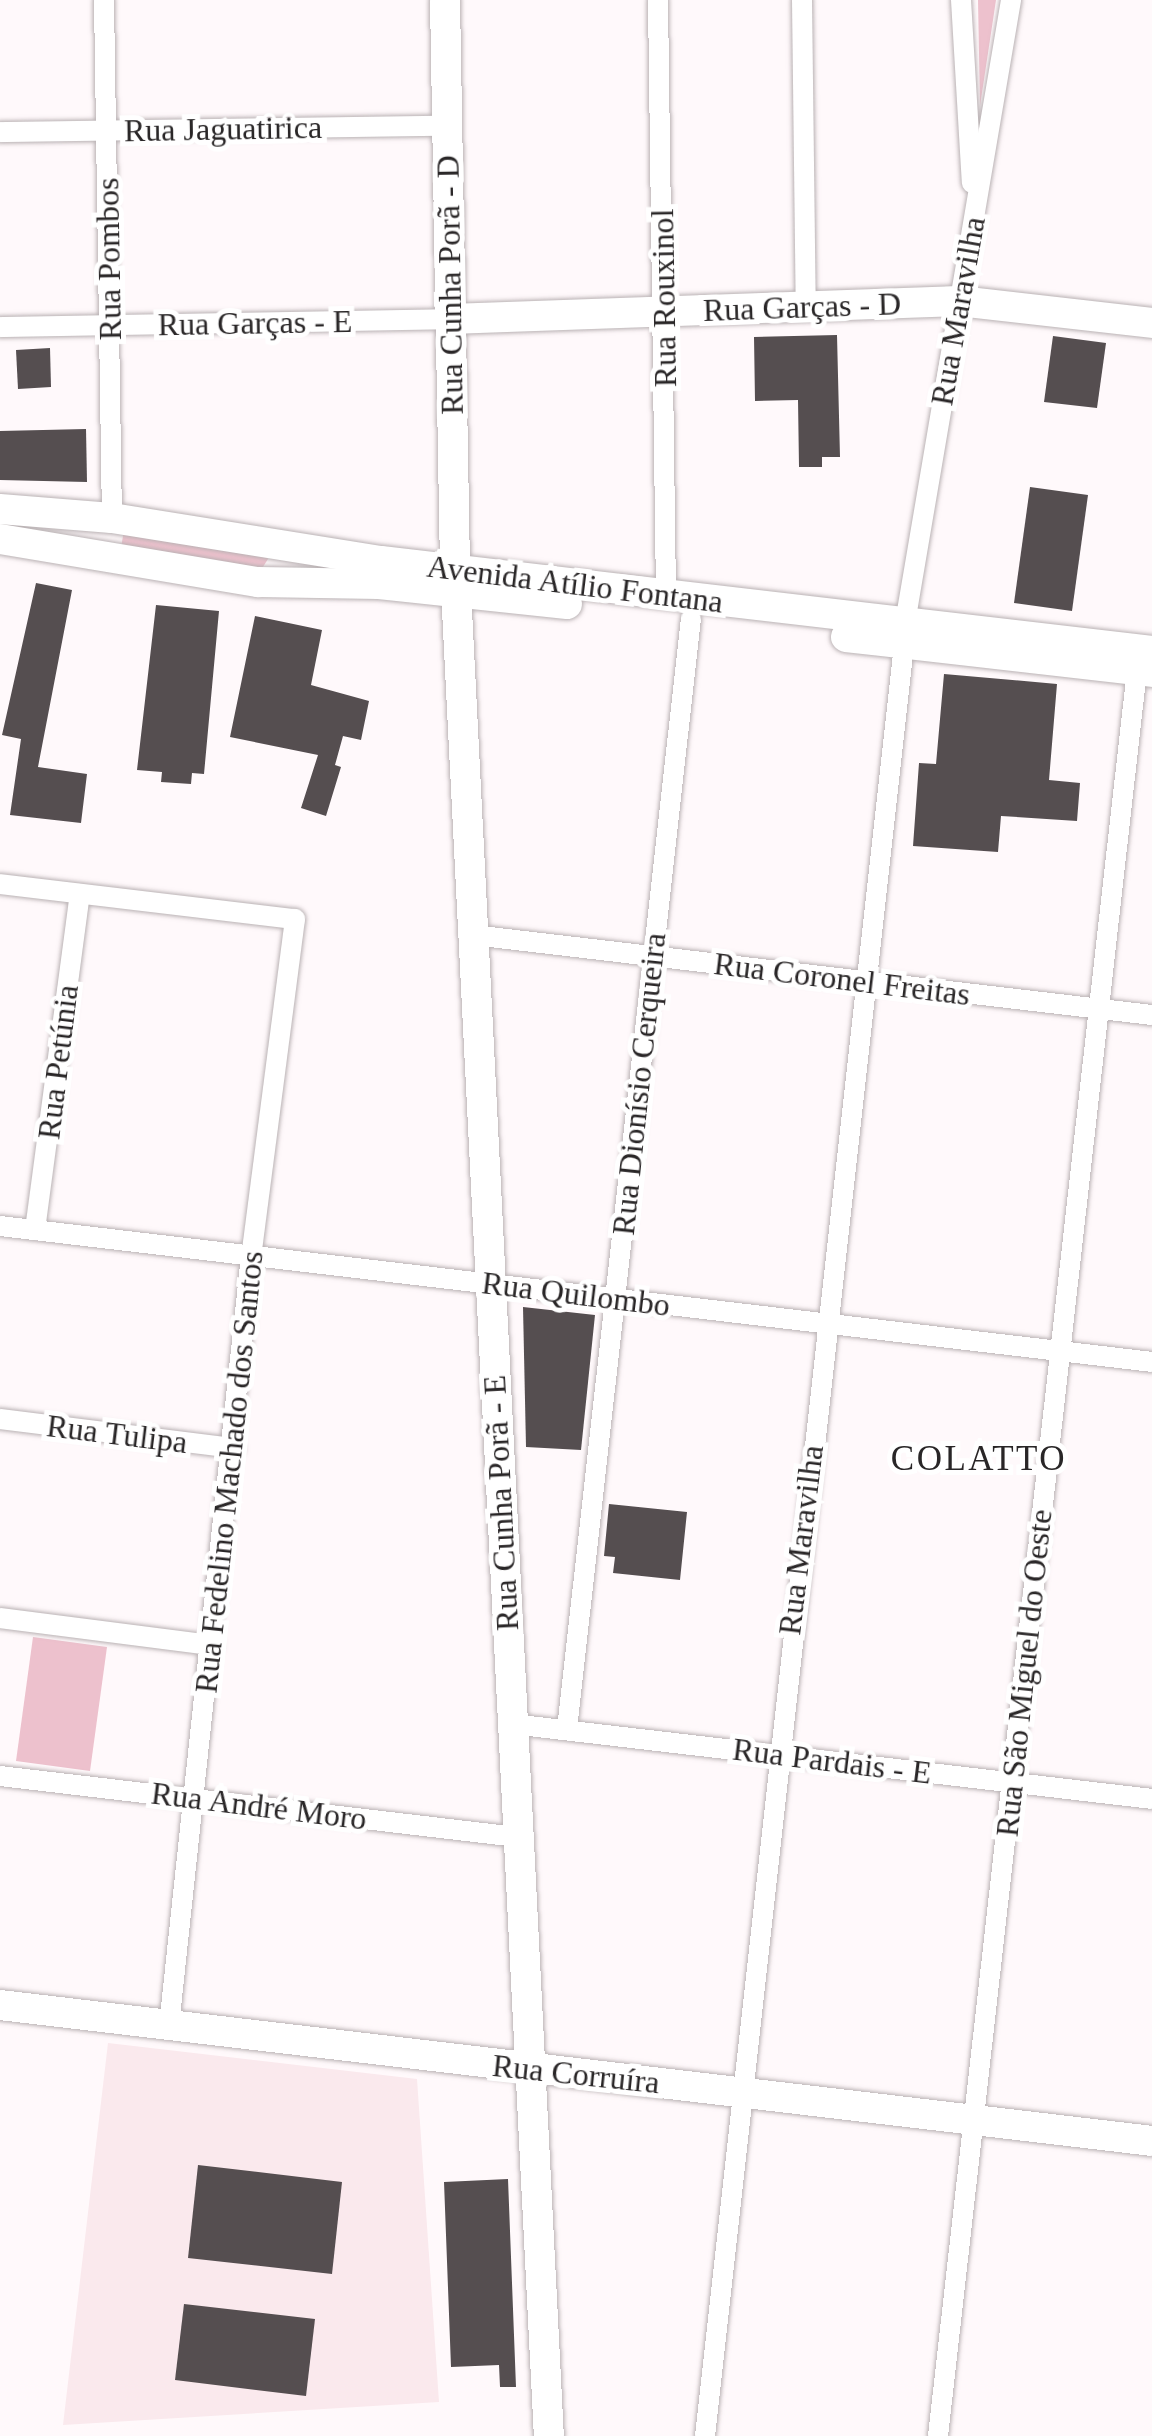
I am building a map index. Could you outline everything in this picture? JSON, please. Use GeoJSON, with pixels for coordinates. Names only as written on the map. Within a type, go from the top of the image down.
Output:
{"type":"FeatureCollection","features":[{"type":"Feature","properties":{"kind":"street","name":"Rua Pombos"},"geometry":{"type":"LineString","coordinates":[[104,0],[112,518]]}},
{"type":"Feature","properties":{"kind":"street","name":"Rua Cunha Porã - D"},"geometry":{"type":"LineString","coordinates":[[444,0],[456,581]]}},
{"type":"Feature","properties":{"kind":"street","name":"Rua Rouxinol"},"geometry":{"type":"LineString","coordinates":[[658,0],[666,311],[666,595]]}},
{"type":"Feature","properties":{"kind":"street"},"geometry":{"type":"LineString","coordinates":[[802,0],[806,306]]}},
{"type":"Feature","properties":{"kind":"street"},"geometry":{"type":"LineString","coordinates":[[961,0],[975,214]]}},
{"type":"Feature","properties":{"kind":"street","name":"Rua Maravilha"},"geometry":{"type":"LineString","coordinates":[[705,2436],[776,1754],[904,634],[1011,0]]}},
{"type":"Feature","properties":{"kind":"street","name":"Rua Jaguatirica"},"geometry":{"type":"LineString","coordinates":[[0,132],[447,126]]}},
{"type":"Feature","properties":{"kind":"street","name":"Rua Garças - D"},"geometry":{"type":"LineString","coordinates":[[450,319],[958,301],[1152,324]]}},
{"type":"Feature","properties":{"kind":"street","name":"Rua Garças - E"},"geometry":{"type":"LineString","coordinates":[[0,327],[450,319]]}},
{"type":"Feature","properties":{"kind":"street","name":"Avenida Atílio Fontana"},"geometry":{"type":"LineString","coordinates":[[0,509],[112,518],[267,541],[456,581],[691,619],[904,634]]}},
{"type":"Feature","properties":{"kind":"street"},"geometry":{"type":"LineString","coordinates":[[105,560],[100,538],[112,518]]}},
{"type":"Feature","properties":{"kind":"street","name":"Avenida Atílio Fontana"},"geometry":{"type":"LineString","coordinates":[[0,538],[105,560],[258,582],[456,581],[666,595],[904,634],[1147,665]]}},
{"type":"Feature","properties":{"kind":"street"},"geometry":{"type":"LineString","coordinates":[[258,582],[273,564],[267,541]]}},
{"type":"Feature","properties":{"kind":"street","name":"Rua Cunha Porã - E"},"geometry":{"type":"LineString","coordinates":[[456,581],[549,2436]]}},
{"type":"Feature","properties":{"kind":"street","name":"Rua Dionísio Cerqueira"},"geometry":{"type":"LineString","coordinates":[[567,1729],[691,619]]}},
{"type":"Feature","properties":{"kind":"street","name":"Rua São Miguel do Oeste"},"geometry":{"type":"LineString","coordinates":[[938,2436],[970,2117],[1012,1783],[1098,1009],[1147,665]]}},
{"type":"Feature","properties":{"kind":"street"},"geometry":{"type":"LineString","coordinates":[[0,884],[80,894]]}},
{"type":"Feature","properties":{"kind":"street","name":"Rua Fedelino Machado dos Santos"},"geometry":{"type":"LineString","coordinates":[[80,894],[295,918],[251,1256],[234,1448],[169,2026]]}},
{"type":"Feature","properties":{"kind":"street","name":"Rua Petúnia"},"geometry":{"type":"LineString","coordinates":[[36,1230],[80,894]]}},
{"type":"Feature","properties":{"kind":"street","name":"Rua Coronel Freitas"},"geometry":{"type":"LineString","coordinates":[[473,934],[1152,1015]]}},
{"type":"Feature","properties":{"kind":"street","name":"Rua Quilombo"},"geometry":{"type":"LineString","coordinates":[[0,1226],[1152,1362]]}},
{"type":"Feature","properties":{"kind":"street","name":"Rua Tulipa"},"geometry":{"type":"LineString","coordinates":[[0,1419],[234,1448]]}},
{"type":"Feature","properties":{"kind":"street"},"geometry":{"type":"LineString","coordinates":[[0,1618],[212,1645]]}},
{"type":"Feature","properties":{"kind":"street","name":"Rua Pardais - E"},"geometry":{"type":"LineString","coordinates":[[512,1724],[1152,1799]]}},
{"type":"Feature","properties":{"kind":"street","name":"Rua André Moro"},"geometry":{"type":"LineString","coordinates":[[0,1776],[517,1837]]}},
{"type":"Feature","properties":{"kind":"street","name":"Rua Corruíra"},"geometry":{"type":"LineString","coordinates":[[0,2005],[1152,2140]]}},
{"type":"Feature","properties":{"kind":"shaded area"},"geometry":{"type":"Polygon","coordinates":[[[978,0],[996,0],[980,106],[978,0]]]}},
{"type":"Feature","properties":{"kind":"shaded area"},"geometry":{"type":"Polygon","coordinates":[[[124,530],[267,554],[268,559],[261,570],[121,548],[124,530]]]}},
{"type":"Feature","properties":{"kind":"shaded area"},"geometry":{"type":"Polygon","coordinates":[[[33,1637],[107,1647],[90,1771],[16,1761],[33,1637]]]}},
{"type":"Feature","properties":{"kind":"shaded area"},"geometry":{"type":"Polygon","coordinates":[[[108,2043],[417,2079],[439,2402],[63,2425],[108,2043]]]}},
{"type":"Feature","properties":{"kind":"building"},"geometry":{"type":"Polygon","coordinates":[[[837,335],[840,457],[822,457],[822,467],[799,467],[798,400],[755,401],[754,337],[837,335]]]}},
{"type":"Feature","properties":{"kind":"building"},"geometry":{"type":"Polygon","coordinates":[[[1053,336],[1106,343],[1097,408],[1044,402],[1053,336]]]}},
{"type":"Feature","properties":{"kind":"building"},"geometry":{"type":"Polygon","coordinates":[[[50,348],[51,387],[18,389],[16,350],[50,348]]]}},
{"type":"Feature","properties":{"kind":"building"},"geometry":{"type":"Polygon","coordinates":[[[86,429],[87,482],[0,480],[0,431],[86,429]]]}},
{"type":"Feature","properties":{"kind":"building"},"geometry":{"type":"Polygon","coordinates":[[[1030,487],[1088,495],[1072,611],[1014,603],[1030,487]]]}},
{"type":"Feature","properties":{"kind":"building"},"geometry":{"type":"Polygon","coordinates":[[[36,583],[72,590],[38,767],[87,774],[81,823],[10,815],[21,739],[2,735],[36,583]]]}},
{"type":"Feature","properties":{"kind":"building"},"geometry":{"type":"Polygon","coordinates":[[[156,605],[219,611],[204,774],[192,773],[191,784],[161,782],[162,772],[137,770],[156,605]]]}},
{"type":"Feature","properties":{"kind":"building"},"geometry":{"type":"Polygon","coordinates":[[[255,616],[322,630],[311,685],[369,701],[361,740],[343,736],[335,765],[341,767],[326,816],[301,808],[318,755],[230,737],[255,616]]]}},
{"type":"Feature","properties":{"kind":"building"},"geometry":{"type":"Polygon","coordinates":[[[944,674],[1057,684],[1049,780],[1080,783],[1077,821],[1001,816],[998,852],[913,846],[919,763],[936,764],[944,674]]]}},
{"type":"Feature","properties":{"kind":"building"},"geometry":{"type":"Polygon","coordinates":[[[523,1307],[595,1315],[581,1450],[526,1447],[523,1307]]]}},
{"type":"Feature","properties":{"kind":"building"},"geometry":{"type":"Polygon","coordinates":[[[609,1504],[687,1512],[680,1580],[613,1573],[615,1557],[604,1556],[609,1504]]]}},
{"type":"Feature","properties":{"kind":"building"},"geometry":{"type":"Polygon","coordinates":[[[198,2165],[342,2182],[332,2274],[188,2258],[198,2165]]]}},
{"type":"Feature","properties":{"kind":"building"},"geometry":{"type":"Polygon","coordinates":[[[508,2179],[516,2387],[500,2387],[499,2365],[451,2367],[444,2182],[508,2179]]]}},
{"type":"Feature","properties":{"kind":"building"},"geometry":{"type":"Polygon","coordinates":[[[184,2304],[315,2319],[306,2396],[175,2380],[184,2304]]]}},
{"type":"Feature","properties":{"kind":"district","name":"COLATTO"},"geometry":{"type":"Point","coordinates":[979,1459]}}]}
